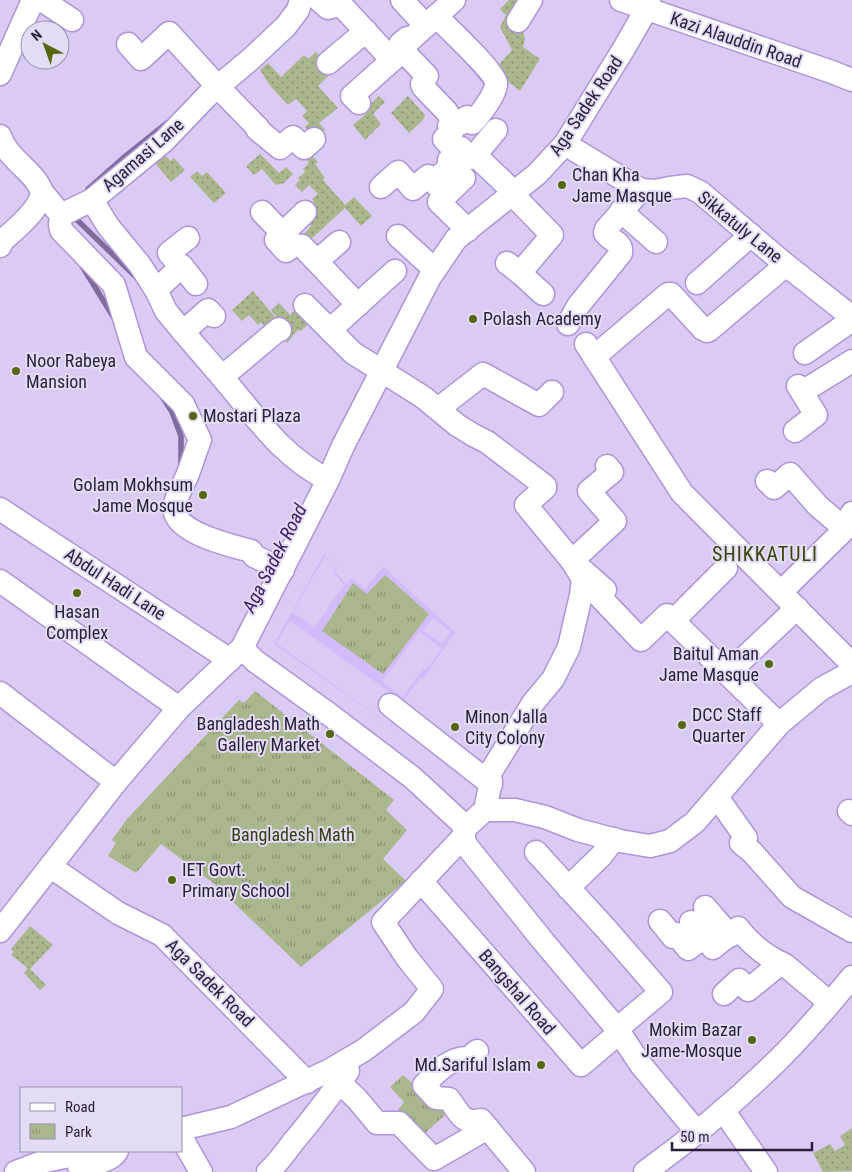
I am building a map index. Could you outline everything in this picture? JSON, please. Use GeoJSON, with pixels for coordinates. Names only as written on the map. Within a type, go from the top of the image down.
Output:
{"type":"FeatureCollection","features":[{"type":"Feature","properties":{"kind":"street"},"geometry":{"type":"LineString","coordinates":[[0,74],[33,0]]}},
{"type":"Feature","properties":{"kind":"street"},"geometry":{"type":"LineString","coordinates":[[42,0],[72,20]]}},
{"type":"Feature","properties":{"kind":"street"},"geometry":{"type":"LineString","coordinates":[[319,0],[328,8],[339,4],[377,34]]}},
{"type":"Feature","properties":{"kind":"street"},"geometry":{"type":"LineString","coordinates":[[353,0],[377,34],[392,60]]}},
{"type":"Feature","properties":{"kind":"street"},"geometry":{"type":"LineString","coordinates":[[402,0],[425,24],[489,69],[496,80],[496,88],[481,114],[472,123],[467,118],[460,124],[455,120],[449,126],[453,130],[444,139],[465,154],[476,155],[552,235],[514,268],[542,294]]}},
{"type":"Feature","properties":{"kind":"street"},"geometry":{"type":"LineString","coordinates":[[359,103],[352,96],[398,56],[400,44],[454,0]]}},
{"type":"Feature","properties":{"kind":"street"},"geometry":{"type":"LineString","coordinates":[[518,21],[531,0]]}},
{"type":"Feature","properties":{"kind":"street","name":"Kazi Alauddin Road"},"geometry":{"type":"LineString","coordinates":[[621,0],[648,5],[852,80]]}},
{"type":"Feature","properties":{"kind":"street","name":"Agamasi Lane"},"geometry":{"type":"LineString","coordinates":[[61,215],[92,200],[164,141],[207,96],[279,32],[296,3]]}},
{"type":"Feature","properties":{"kind":"street","name":"Aga Sadek Road"},"geometry":{"type":"LineString","coordinates":[[0,930],[116,782],[179,708],[236,654],[283,570],[343,446],[435,270],[456,239],[537,174],[565,144],[648,5]]}},
{"type":"Feature","properties":{"kind":"street"},"geometry":{"type":"LineString","coordinates":[[425,24],[402,50],[427,76],[422,84],[423,87],[447,112]]}},
{"type":"Feature","properties":{"kind":"street"},"geometry":{"type":"LineString","coordinates":[[128,44],[141,59],[169,33],[257,129],[280,148],[294,136],[304,148],[314,139]]}},
{"type":"Feature","properties":{"kind":"street"},"geometry":{"type":"LineString","coordinates":[[328,64],[377,34]]}},
{"type":"Feature","properties":{"kind":"street"},"geometry":{"type":"LineString","coordinates":[[468,230],[439,202],[439,189],[452,164],[449,160],[465,154],[496,130]]}},
{"type":"Feature","properties":{"kind":"street"},"geometry":{"type":"LineString","coordinates":[[0,136],[8,152],[37,182],[42,192],[61,215],[61,230],[114,285],[136,357],[183,404],[200,440],[188,476],[174,506],[175,515],[187,527],[206,538],[251,551],[254,556],[283,570]]}},
{"type":"Feature","properties":{"kind":"street"},"geometry":{"type":"LineString","coordinates":[[565,144],[641,190],[606,229],[606,236],[620,245],[621,253],[578,306],[568,324]]}},
{"type":"Feature","properties":{"kind":"street"},"geometry":{"type":"LineString","coordinates":[[381,187],[398,172],[413,189],[428,176],[439,189]]}},
{"type":"Feature","properties":{"kind":"street"},"geometry":{"type":"LineString","coordinates":[[439,189],[464,178]]}},
{"type":"Feature","properties":{"kind":"street","name":"Sikkatuly Lane"},"geometry":{"type":"LineString","coordinates":[[641,190],[655,191],[686,186],[700,192],[852,318]]}},
{"type":"Feature","properties":{"kind":"street"},"geometry":{"type":"LineString","coordinates":[[0,246],[2,240],[41,200],[42,192]]}},
{"type":"Feature","properties":{"kind":"street"},"geometry":{"type":"LineString","coordinates":[[92,200],[108,226],[140,265],[156,290],[166,311],[259,423],[287,453],[306,468],[328,480]]}},
{"type":"Feature","properties":{"kind":"street"},"geometry":{"type":"LineString","coordinates":[[621,211],[656,242]]}},
{"type":"Feature","properties":{"kind":"street"},"geometry":{"type":"LineString","coordinates":[[262,212],[283,234]]}},
{"type":"Feature","properties":{"kind":"street"},"geometry":{"type":"LineString","coordinates":[[304,212],[276,240],[286,251],[294,244],[302,246],[358,305]]}},
{"type":"Feature","properties":{"kind":"street"},"geometry":{"type":"LineString","coordinates":[[697,283],[751,235]]}},
{"type":"Feature","properties":{"kind":"street"},"geometry":{"type":"LineString","coordinates":[[398,236],[435,270]]}},
{"type":"Feature","properties":{"kind":"street"},"geometry":{"type":"LineString","coordinates":[[156,290],[181,266],[169,254],[188,238]]}},
{"type":"Feature","properties":{"kind":"street"},"geometry":{"type":"LineString","coordinates":[[317,261],[339,242]]}},
{"type":"Feature","properties":{"kind":"street"},"geometry":{"type":"LineString","coordinates":[[786,265],[707,331],[671,294],[668,294],[590,351],[682,493],[852,664]]}},
{"type":"Feature","properties":{"kind":"street"},"geometry":{"type":"LineString","coordinates":[[330,330],[395,271]]}},
{"type":"Feature","properties":{"kind":"street"},"geometry":{"type":"LineString","coordinates":[[182,1129],[231,1117],[307,1082],[364,1050],[414,1012],[432,990],[407,958],[383,922],[484,810],[492,781],[489,775],[533,704],[553,679],[569,647],[581,595],[583,579],[572,561],[526,505],[545,486],[487,442],[472,435],[458,425],[423,397],[353,353],[305,305]]}},
{"type":"Feature","properties":{"kind":"street"},"geometry":{"type":"LineString","coordinates":[[183,332],[208,310],[214,316]]}},
{"type":"Feature","properties":{"kind":"street"},"geometry":{"type":"LineString","coordinates":[[805,353],[852,318]]}},
{"type":"Feature","properties":{"kind":"street"},"geometry":{"type":"LineString","coordinates":[[222,378],[278,329],[280,330]]}},
{"type":"Feature","properties":{"kind":"street"},"geometry":{"type":"LineString","coordinates":[[795,431],[816,414],[800,389],[852,361]]}},
{"type":"Feature","properties":{"kind":"street"},"geometry":{"type":"LineString","coordinates":[[438,408],[483,374],[539,405],[552,392]]}},
{"type":"Feature","properties":{"kind":"street"},"geometry":{"type":"LineString","coordinates":[[572,561],[615,521],[589,491],[612,472],[606,466]]}},
{"type":"Feature","properties":{"kind":"street"},"geometry":{"type":"LineString","coordinates":[[727,674],[789,600],[849,521],[818,506],[790,474],[774,488],[767,481]]}},
{"type":"Feature","properties":{"kind":"street","name":"Abdul Hadi Lane"},"geometry":{"type":"LineString","coordinates":[[0,509],[236,654]]}},
{"type":"Feature","properties":{"kind":"street"},"geometry":{"type":"LineString","coordinates":[[572,561],[605,590],[599,596],[642,640],[667,615],[779,724]]}},
{"type":"Feature","properties":{"kind":"street"},"geometry":{"type":"LineString","coordinates":[[673,622],[726,568]]}},
{"type":"Feature","properties":{"kind":"street"},"geometry":{"type":"LineString","coordinates":[[0,580],[179,708]]}},
{"type":"Feature","properties":{"kind":"street"},"geometry":{"type":"LineString","coordinates":[[236,654],[255,661],[413,778],[465,832],[466,845],[618,1031],[641,1064],[696,1132]]}},
{"type":"Feature","properties":{"kind":"street"},"geometry":{"type":"LineString","coordinates":[[484,810],[515,810],[545,817],[578,830],[614,840],[650,846],[670,841],[695,822],[779,724],[821,689],[852,672]]}},
{"type":"Feature","properties":{"kind":"street"},"geometry":{"type":"LineString","coordinates":[[0,693],[116,782]]}},
{"type":"Feature","properties":{"kind":"street"},"geometry":{"type":"LineString","coordinates":[[390,705],[491,784]]}},
{"type":"Feature","properties":{"kind":"street"},"geometry":{"type":"LineString","coordinates":[[717,796],[746,838],[741,843],[742,846],[752,852],[792,897],[852,931]]}},
{"type":"Feature","properties":{"kind":"street"},"geometry":{"type":"LineString","coordinates":[[536,852],[568,888],[601,856],[614,840]]}},
{"type":"Feature","properties":{"kind":"street","name":"Aga Sadek Road"},"geometry":{"type":"LineString","coordinates":[[51,867],[118,913],[162,935],[307,1082]]}},
{"type":"Feature","properties":{"kind":"street","name":"Bangshal Road"},"geometry":{"type":"LineString","coordinates":[[421,881],[581,1065],[661,992],[568,888]]}},
{"type":"Feature","properties":{"kind":"street"},"geometry":{"type":"LineString","coordinates":[[660,921],[673,937],[676,934],[688,949],[700,922]]}},
{"type":"Feature","properties":{"kind":"street"},"geometry":{"type":"LineString","coordinates":[[700,922],[713,948],[738,928],[764,954],[785,965],[830,1003]]}},
{"type":"Feature","properties":{"kind":"street"},"geometry":{"type":"LineString","coordinates":[[700,922],[730,936]]}},
{"type":"Feature","properties":{"kind":"street"},"geometry":{"type":"LineString","coordinates":[[724,994],[740,980],[748,990],[781,963]]}},
{"type":"Feature","properties":{"kind":"street"},"geometry":{"type":"LineString","coordinates":[[646,1172],[679,1148],[777,1062],[852,977]]}},
{"type":"Feature","properties":{"kind":"street"},"geometry":{"type":"LineString","coordinates":[[268,1172],[280,1161],[364,1050]]}},
{"type":"Feature","properties":{"kind":"street"},"geometry":{"type":"LineString","coordinates":[[477,1051],[469,1058],[461,1058],[443,1066],[424,1085],[436,1098],[449,1099],[454,1108],[466,1120],[472,1122],[481,1120],[524,1172]]}},
{"type":"Feature","properties":{"kind":"street"},"geometry":{"type":"LineString","coordinates":[[340,1083],[357,1099],[377,1123],[399,1123],[434,1158],[488,1128]]}},
{"type":"Feature","properties":{"kind":"street"},"geometry":{"type":"LineString","coordinates":[[723,1110],[766,1172]]}},
{"type":"Feature","properties":{"kind":"street"},"geometry":{"type":"LineString","coordinates":[[182,1139],[201,1172]]}},
{"type":"Feature","properties":{"kind":"street"},"geometry":{"type":"LineString","coordinates":[[16,1172],[45,1161],[89,1152]]}},
{"type":"Feature","properties":{"kind":"street"},"geometry":{"type":"LineString","coordinates":[[64,1172],[71,1168],[100,1162],[115,1152]]}},
{"type":"Feature","properties":{"kind":"shaded area"},"geometry":{"type":"Polygon","coordinates":[[[324,554],[337,567],[335,572],[346,584],[352,578],[365,589],[383,567],[455,632],[423,679],[420,678],[404,700],[408,703],[391,726],[274,644],[324,554]],[[325,556],[293,612],[314,628],[344,585],[333,572],[336,567],[325,556]],[[353,584],[322,631],[367,594],[353,584]],[[433,618],[423,630],[442,644],[451,632],[433,618]],[[290,621],[276,643],[390,725],[405,703],[290,621]],[[419,632],[382,682],[403,697],[423,669],[426,670],[442,648],[419,632]]]}},
{"type":"Feature","properties":{"kind":"green space"},"geometry":{"type":"Polygon","coordinates":[[[509,0],[530,0],[522,28],[525,39],[523,47],[540,59],[520,91],[494,70],[512,50],[500,27],[506,15],[500,9],[509,0]]]}},
{"type":"Feature","properties":{"kind":"green space"},"geometry":{"type":"Polygon","coordinates":[[[316,52],[327,65],[323,69],[328,76],[318,86],[338,108],[319,123],[325,130],[315,139],[305,127],[309,123],[302,116],[307,111],[296,99],[288,105],[271,87],[260,70],[268,63],[281,77],[304,55],[308,59],[316,52]]]}},
{"type":"Feature","properties":{"kind":"green space"},"geometry":{"type":"Polygon","coordinates":[[[379,96],[385,102],[373,114],[381,124],[365,140],[353,125],[366,114],[363,111],[379,96]]]}},
{"type":"Feature","properties":{"kind":"green space"},"geometry":{"type":"Polygon","coordinates":[[[408,96],[425,115],[423,120],[409,133],[391,113],[408,96]]]}},
{"type":"Feature","properties":{"kind":"green space"},"geometry":{"type":"Polygon","coordinates":[[[164,154],[170,161],[174,158],[185,170],[171,182],[154,162],[164,154]]]}},
{"type":"Feature","properties":{"kind":"green space"},"geometry":{"type":"Polygon","coordinates":[[[260,154],[279,173],[286,167],[293,174],[284,183],[276,185],[262,169],[254,175],[246,166],[260,154]]]}},
{"type":"Feature","properties":{"kind":"green space"},"geometry":{"type":"Polygon","coordinates":[[[312,156],[318,162],[315,164],[325,178],[323,180],[345,205],[354,197],[372,216],[361,226],[345,208],[310,240],[304,234],[311,226],[300,214],[314,201],[312,199],[318,194],[309,185],[302,192],[295,185],[300,180],[298,178],[305,172],[303,169],[309,163],[307,161],[312,156]]]}},
{"type":"Feature","properties":{"kind":"green space"},"geometry":{"type":"Polygon","coordinates":[[[197,171],[202,176],[207,172],[226,193],[214,203],[190,177],[197,171]]]}},
{"type":"Feature","properties":{"kind":"green space"},"geometry":{"type":"Polygon","coordinates":[[[253,291],[276,318],[265,327],[261,322],[258,325],[249,315],[242,321],[232,310],[253,291]]]}},
{"type":"Feature","properties":{"kind":"green space"},"geometry":{"type":"Polygon","coordinates":[[[279,303],[290,315],[301,304],[314,318],[301,331],[298,330],[287,343],[278,334],[263,331],[277,318],[271,310],[279,303]]]}},
{"type":"Feature","properties":{"kind":"green space"},"geometry":{"type":"Polygon","coordinates":[[[385,575],[429,614],[383,674],[322,631],[353,583],[367,594],[385,575]]]}},
{"type":"Feature","properties":{"kind":"green space","name":"Bangladesh Math"},"geometry":{"type":"Polygon","coordinates":[[[255,691],[394,800],[386,810],[407,830],[383,859],[406,881],[301,967],[212,882],[161,844],[136,873],[108,856],[116,843],[112,840],[127,819],[239,700],[244,703],[255,691]]]}},
{"type":"Feature","properties":{"kind":"green space"},"geometry":{"type":"Polygon","coordinates":[[[30,926],[53,945],[30,969],[46,985],[40,990],[24,973],[28,968],[11,955],[14,952],[11,949],[30,926]]]}},
{"type":"Feature","properties":{"kind":"green space"},"geometry":{"type":"Polygon","coordinates":[[[403,1075],[447,1113],[422,1136],[396,1113],[404,1102],[390,1087],[403,1075]]]}},
{"type":"Feature","properties":{"kind":"green space"},"geometry":{"type":"Polygon","coordinates":[[[852,1128],[852,1171],[823,1172],[813,1153],[830,1144],[835,1151],[845,1145],[840,1136],[852,1128]]]}},
{"type":"Feature","properties":{"kind":"waterway"},"geometry":{"type":"LineString","coordinates":[[88,189],[167,123]]}},
{"type":"Feature","properties":{"kind":"waterway"},"geometry":{"type":"LineString","coordinates":[[72,215],[137,278]]}},
{"type":"Feature","properties":{"kind":"waterway"},"geometry":{"type":"LineString","coordinates":[[82,266],[114,318]]}},
{"type":"Feature","properties":{"kind":"waterway"},"geometry":{"type":"LineString","coordinates":[[163,398],[172,412],[181,436],[181,467]]}},
{"type":"Feature","properties":{"kind":"place","name":"Chan Kha Jame Masque"},"geometry":{"type":"Point","coordinates":[562,185]}},
{"type":"Feature","properties":{"kind":"place","name":"Polash Academy"},"geometry":{"type":"Point","coordinates":[473,319]}},
{"type":"Feature","properties":{"kind":"place","name":"Noor Rabeya Mansion"},"geometry":{"type":"Point","coordinates":[16,371]}},
{"type":"Feature","properties":{"kind":"place","name":"Mostari Plaza"},"geometry":{"type":"Point","coordinates":[193,416]}},
{"type":"Feature","properties":{"kind":"place","name":"Golam Mokhsum Jame Mosque"},"geometry":{"type":"Point","coordinates":[203,495]}},
{"type":"Feature","properties":{"kind":"place","name":"Hasan Complex"},"geometry":{"type":"Point","coordinates":[77,593]}},
{"type":"Feature","properties":{"kind":"place","name":"Baitul Aman Jame Masque"},"geometry":{"type":"Point","coordinates":[769,664]}},
{"type":"Feature","properties":{"kind":"place","name":"DCC Staff Quarter"},"geometry":{"type":"Point","coordinates":[682,725]}},
{"type":"Feature","properties":{"kind":"place","name":"Minon Jalla City Colony"},"geometry":{"type":"Point","coordinates":[455,727]}},
{"type":"Feature","properties":{"kind":"place","name":"Bangladesh Math Gallery Market"},"geometry":{"type":"Point","coordinates":[330,734]}},
{"type":"Feature","properties":{"kind":"place","name":"IET Govt. Primary School"},"geometry":{"type":"Point","coordinates":[172,880]}},
{"type":"Feature","properties":{"kind":"place","name":"Mokim Bazar Jame-Mosque"},"geometry":{"type":"Point","coordinates":[752,1040]}},
{"type":"Feature","properties":{"kind":"place","name":"Md.Sariful Islam"},"geometry":{"type":"Point","coordinates":[541,1065]}},
{"type":"Feature","properties":{"kind":"district","name":"SHIKKATULI"},"geometry":{"type":"Point","coordinates":[765,554]}}]}
